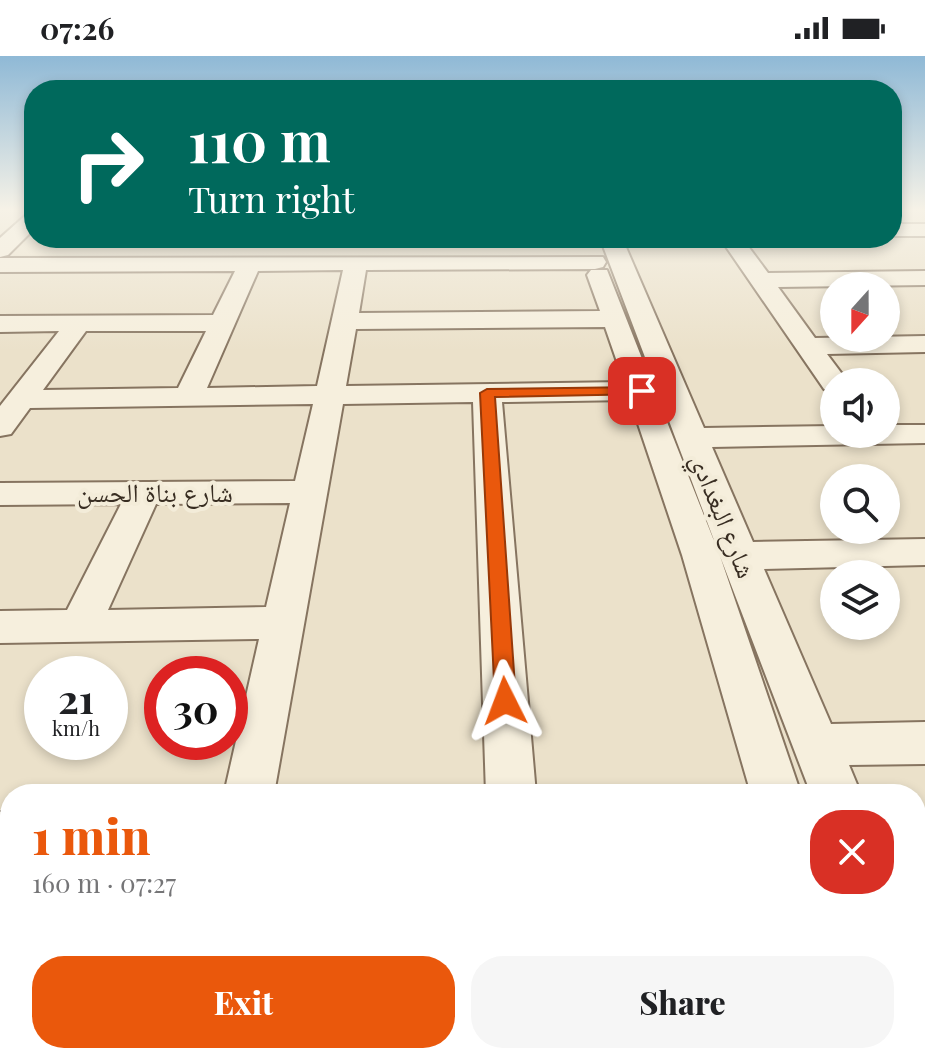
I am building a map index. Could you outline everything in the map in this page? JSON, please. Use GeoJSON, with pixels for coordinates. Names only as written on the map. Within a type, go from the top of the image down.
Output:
{"type":"FeatureCollection","features":[{"type":"Feature","properties":{"kind":"street"},"geometry":{"type":"LineString","coordinates":[[0,265],[356,263],[445,257]]}},
{"type":"Feature","properties":{"kind":"street","name":"شارع البغدادي"},"geometry":{"type":"LineString","coordinates":[[599,257],[615,319],[701,555],[773,784]]}},
{"type":"Feature","properties":{"kind":"street","name":"شارع البغدادي"},"geometry":{"type":"LineString","coordinates":[[601,257],[698,453],[832,784]]}},
{"type":"Feature","properties":{"kind":"street"},"geometry":{"type":"LineString","coordinates":[[745,257],[823,368]]}},
{"type":"Feature","properties":{"kind":"street"},"geometry":{"type":"LineString","coordinates":[[188,397],[250,263]]}},
{"type":"Feature","properties":{"kind":"street"},"geometry":{"type":"LineString","coordinates":[[251,784],[356,263]]}},
{"type":"Feature","properties":{"kind":"street"},"geometry":{"type":"LineString","coordinates":[[761,280],[925,278]]}},
{"type":"Feature","properties":{"kind":"street"},"geometry":{"type":"LineString","coordinates":[[344,321],[615,319]]}},
{"type":"Feature","properties":{"kind":"street"},"geometry":{"type":"LineString","coordinates":[[0,324],[221,323]]}},
{"type":"Feature","properties":{"kind":"street"},"geometry":{"type":"LineString","coordinates":[[0,427],[78,324]]}},
{"type":"Feature","properties":{"kind":"street"},"geometry":{"type":"LineString","coordinates":[[807,346],[925,344]]}},
{"type":"Feature","properties":{"kind":"street"},"geometry":{"type":"LineString","coordinates":[[21,399],[642,391]]}},
{"type":"Feature","properties":{"kind":"street"},"geometry":{"type":"LineString","coordinates":[[487,393],[510,784]]}},
{"type":"Feature","properties":{"kind":"street"},"geometry":{"type":"LineString","coordinates":[[900,434],[925,434]]}},
{"type":"Feature","properties":{"kind":"street"},"geometry":{"type":"LineString","coordinates":[[668,467],[687,474],[698,453],[820,440]]}},
{"type":"Feature","properties":{"kind":"street","name":"شارع بناة الحسن"},"geometry":{"type":"LineString","coordinates":[[0,494],[310,492]]}},
{"type":"Feature","properties":{"kind":"street"},"geometry":{"type":"LineString","coordinates":[[80,626],[144,493]]}},
{"type":"Feature","properties":{"kind":"street"},"geometry":{"type":"LineString","coordinates":[[684,513],[690,505],[697,503],[713,505],[721,511]]}},
{"type":"Feature","properties":{"kind":"street"},"geometry":{"type":"LineString","coordinates":[[739,556],[925,552]]}},
{"type":"Feature","properties":{"kind":"street"},"geometry":{"type":"LineString","coordinates":[[0,627],[284,623]]}},
{"type":"Feature","properties":{"kind":"street"},"geometry":{"type":"LineString","coordinates":[[816,745],[925,743]]}},
{"type":"Feature","properties":{"kind":"route"},"geometry":{"type":"LineString","coordinates":[[505,701],[487,393],[642,391]]}}]}
